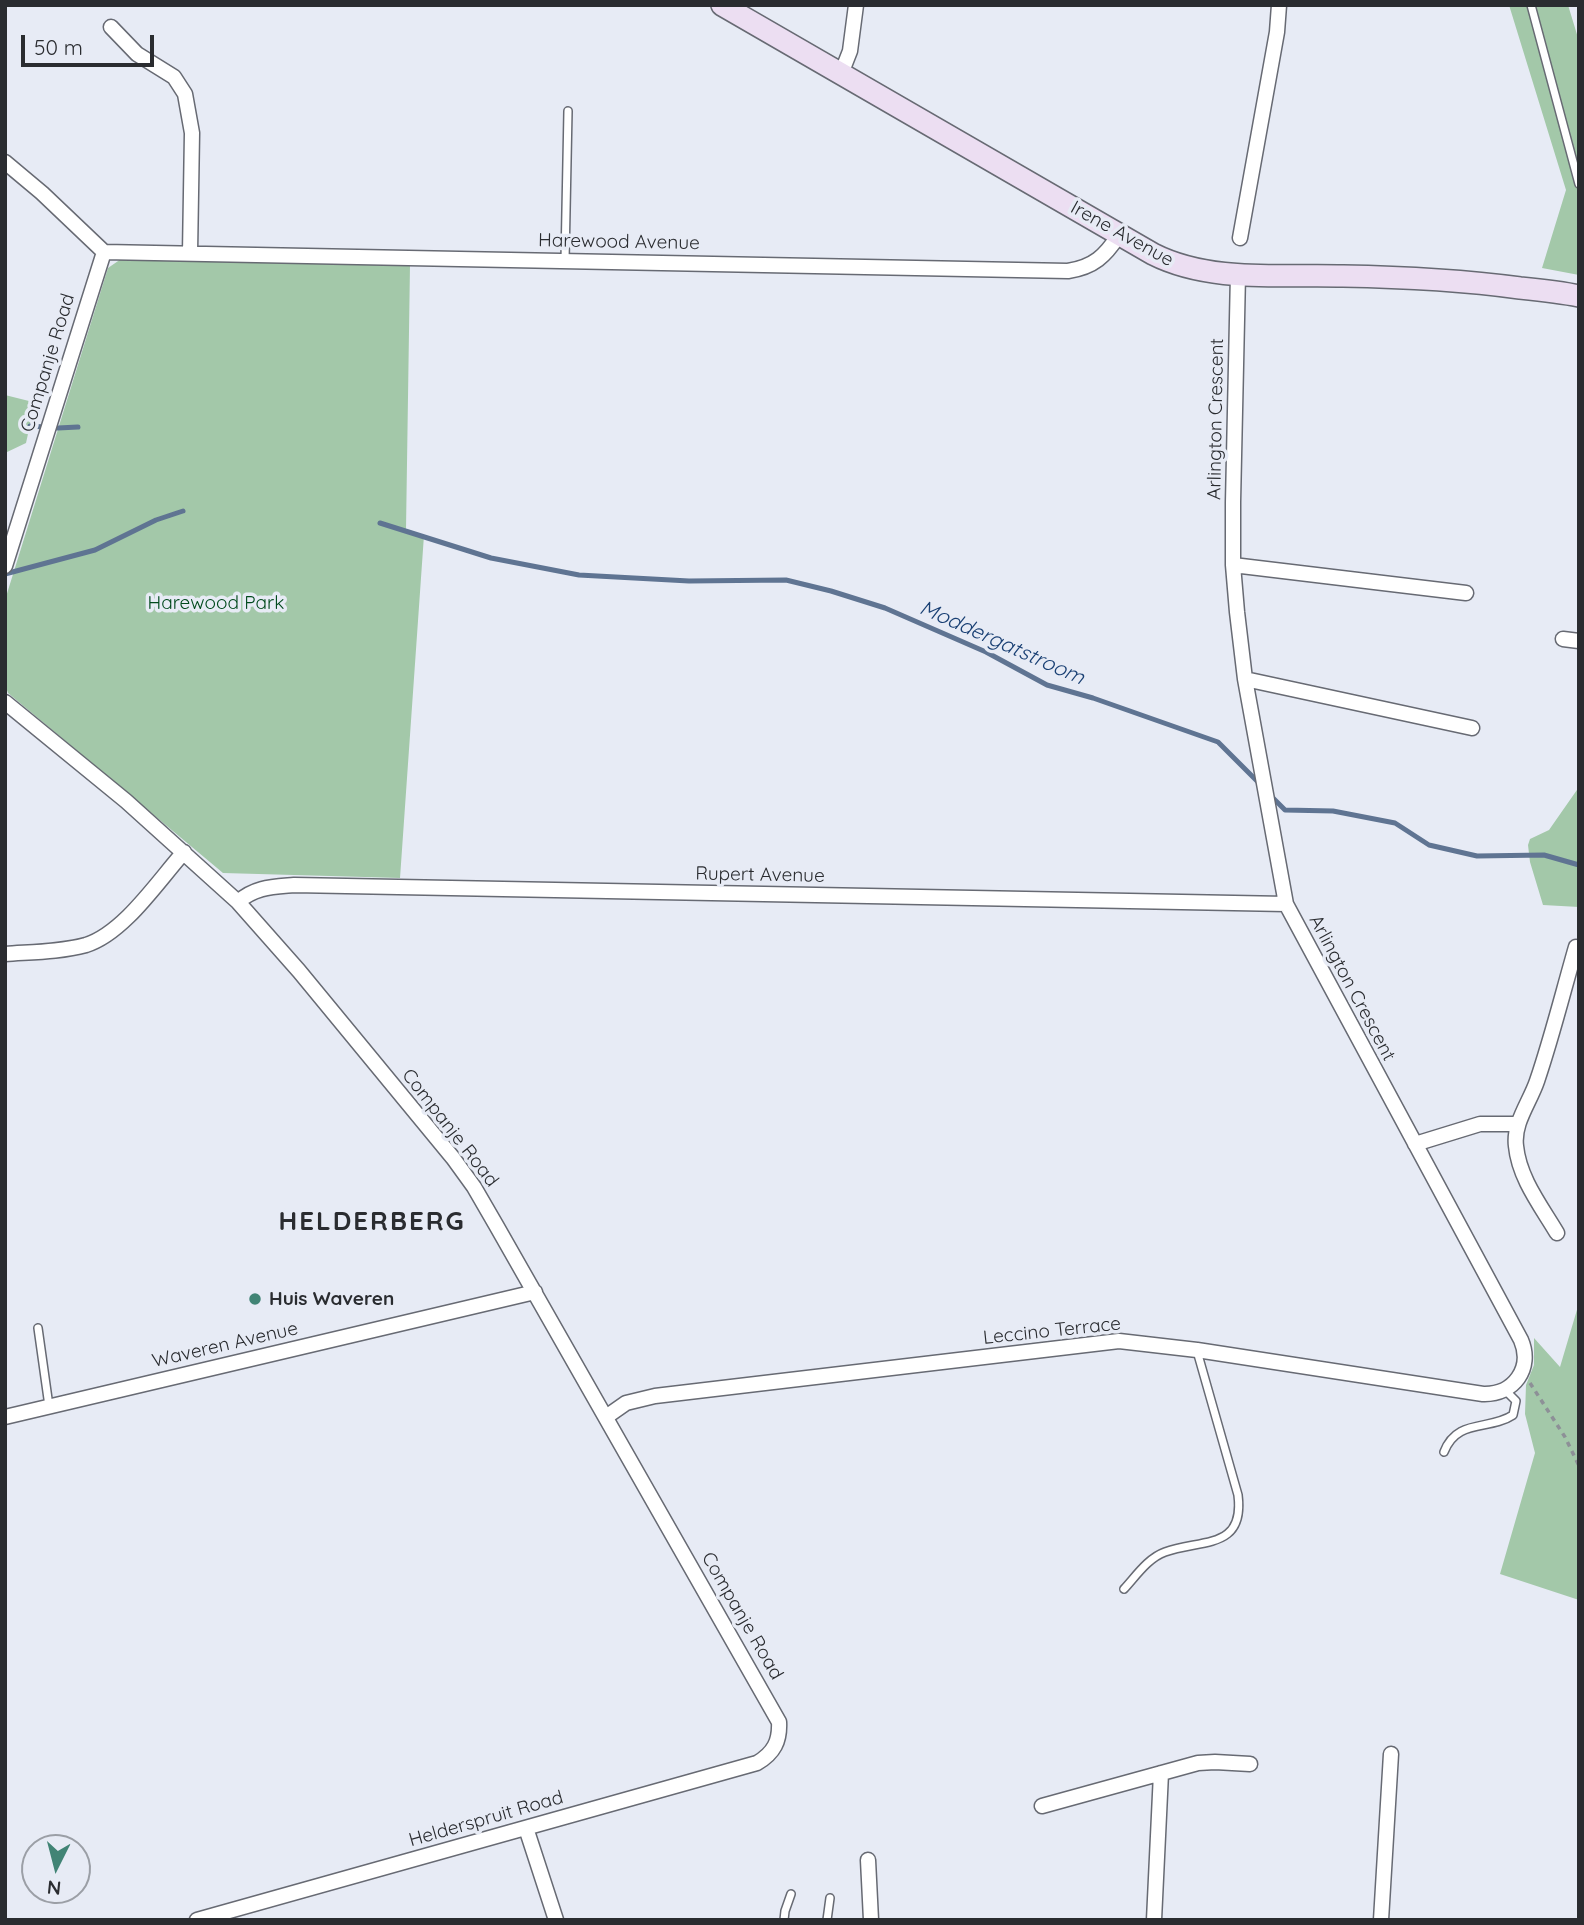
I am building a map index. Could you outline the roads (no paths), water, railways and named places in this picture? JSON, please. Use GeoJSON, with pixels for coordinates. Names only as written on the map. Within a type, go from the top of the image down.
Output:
{"type":"FeatureCollection","features":[{"type":"Feature","properties":{"kind":"street","name":"Irene Avenue"},"geometry":{"type":"LineString","coordinates":[[722,5],[1119,235],[1179,266],[1238,274],[1409,277],[1577,295]]}},
{"type":"Feature","properties":{"kind":"street"},"geometry":{"type":"LineString","coordinates":[[841,74],[850,51],[856,5]]}},
{"type":"Feature","properties":{"kind":"street"},"geometry":{"type":"LineString","coordinates":[[1241,238],[1277,32],[1279,5]]}},
{"type":"Feature","properties":{"kind":"street"},"geometry":{"type":"LineString","coordinates":[[111,27],[137,54],[174,77],[186,94],[191,133],[190,253]]}},
{"type":"Feature","properties":{"kind":"street"},"geometry":{"type":"LineString","coordinates":[[5,162],[104,252]]}},
{"type":"Feature","properties":{"kind":"street","name":"Harewood Avenue"},"geometry":{"type":"LineString","coordinates":[[104,252],[1068,271],[1084,269],[1099,261],[1119,235]]}},
{"type":"Feature","properties":{"kind":"street","name":"Companje Road"},"geometry":{"type":"LineString","coordinates":[[5,566],[104,252]]}},
{"type":"Feature","properties":{"kind":"street","name":"Arlington Crescent"},"geometry":{"type":"LineString","coordinates":[[1238,274],[1233,565],[1245,679],[1286,904],[1521,1340],[1525,1354],[1521,1375],[1505,1390]]}},
{"type":"Feature","properties":{"kind":"street"},"geometry":{"type":"LineString","coordinates":[[1233,565],[1466,593]]}},
{"type":"Feature","properties":{"kind":"street"},"geometry":{"type":"LineString","coordinates":[[1563,639],[1579,641]]}},
{"type":"Feature","properties":{"kind":"street"},"geometry":{"type":"LineString","coordinates":[[1245,679],[1472,728]]}},
{"type":"Feature","properties":{"kind":"street","name":"Companje Road"},"geometry":{"type":"LineString","coordinates":[[5,702],[184,852],[238,902],[299,971],[453,1158],[474,1187],[773,1709],[779,1722],[777,1744]]}},
{"type":"Feature","properties":{"kind":"street"},"geometry":{"type":"LineString","coordinates":[[5,954],[68,949],[109,935],[123,923],[184,852]]}},
{"type":"Feature","properties":{"kind":"street","name":"Rupert Avenue"},"geometry":{"type":"LineString","coordinates":[[238,902],[247,894],[263,887],[294,885],[1286,904]]}},
{"type":"Feature","properties":{"kind":"street"},"geometry":{"type":"LineString","coordinates":[[1556,1233],[1526,1180],[1519,1163],[1515,1137],[1537,1082],[1576,947]]}},
{"type":"Feature","properties":{"kind":"street"},"geometry":{"type":"LineString","coordinates":[[1415,1144],[1480,1124],[1518,1124]]}},
{"type":"Feature","properties":{"kind":"street","name":"Waveren Avenue"},"geometry":{"type":"LineString","coordinates":[[5,1417],[534,1292]]}},
{"type":"Feature","properties":{"kind":"street","name":"Leccino Terrace"},"geometry":{"type":"LineString","coordinates":[[606,1417],[626,1403],[655,1396],[1119,1340],[1483,1395],[1505,1390]]}},
{"type":"Feature","properties":{"kind":"street","name":"Helderspruit Road"},"geometry":{"type":"LineString","coordinates":[[197,1920],[757,1763],[769,1756],[777,1744]]}},
{"type":"Feature","properties":{"kind":"street"},"geometry":{"type":"LineString","coordinates":[[1381,1920],[1391,1754]]}},
{"type":"Feature","properties":{"kind":"street"},"geometry":{"type":"LineString","coordinates":[[1042,1806],[1198,1763],[1250,1764]]}},
{"type":"Feature","properties":{"kind":"street"},"geometry":{"type":"LineString","coordinates":[[1154,1920],[1161,1773]]}},
{"type":"Feature","properties":{"kind":"street"},"geometry":{"type":"LineString","coordinates":[[526,1828],[556,1920]]}},
{"type":"Feature","properties":{"kind":"street"},"geometry":{"type":"LineString","coordinates":[[868,1860],[871,1920]]}},
{"type":"Feature","properties":{"kind":"lane"},"geometry":{"type":"LineString","coordinates":[[1531,5],[1579,184]]}},
{"type":"Feature","properties":{"kind":"lane"},"geometry":{"type":"LineString","coordinates":[[565,260],[568,111]]}},
{"type":"Feature","properties":{"kind":"lane"},"geometry":{"type":"LineString","coordinates":[[38,1328],[49,1407]]}},
{"type":"Feature","properties":{"kind":"lane"},"geometry":{"type":"LineString","coordinates":[[1124,1589],[1154,1558],[1163,1553],[1221,1539],[1236,1526],[1239,1516],[1238,1495],[1197,1350]]}},
{"type":"Feature","properties":{"kind":"lane"},"geometry":{"type":"LineString","coordinates":[[1444,1452],[1453,1435],[1470,1427],[1507,1419],[1513,1415],[1516,1401],[1505,1390]]}},
{"type":"Feature","properties":{"kind":"lane"},"geometry":{"type":"LineString","coordinates":[[784,1920],[791,1894]]}},
{"type":"Feature","properties":{"kind":"lane"},"geometry":{"type":"LineString","coordinates":[[827,1920],[830,1898]]}},
{"type":"Feature","properties":{"kind":"waterway"},"geometry":{"type":"LineString","coordinates":[[30,426],[78,427]]}},
{"type":"Feature","properties":{"kind":"waterway"},"geometry":{"type":"LineString","coordinates":[[5,574],[95,550],[156,520],[183,511]]}},
{"type":"Feature","properties":{"kind":"waterway","name":"Moddergatstroom"},"geometry":{"type":"LineString","coordinates":[[380,523],[491,558],[579,575],[689,581],[786,580],[831,591],[885,608],[986,652],[1047,685],[1093,698],[1218,742],[1260,784]]}},
{"type":"Feature","properties":{"kind":"waterway","name":"Moddergatstroom"},"geometry":{"type":"LineString","coordinates":[[1269,794],[1285,810],[1333,811],[1395,823],[1429,845],[1477,856],[1544,855],[1579,865]]}},
{"type":"Feature","properties":{"kind":"place","name":"Huis Waveren"},"geometry":{"type":"Point","coordinates":[255,1299]}},
{"type":"Feature","properties":{"kind":"district","name":"HELDERBERG"},"geometry":{"type":"Point","coordinates":[372,1222]}},
{"type":"Feature","properties":{"kind":"park label","name":"Harewood Park"},"geometry":{"type":"Point","coordinates":[216,603]}}]}
